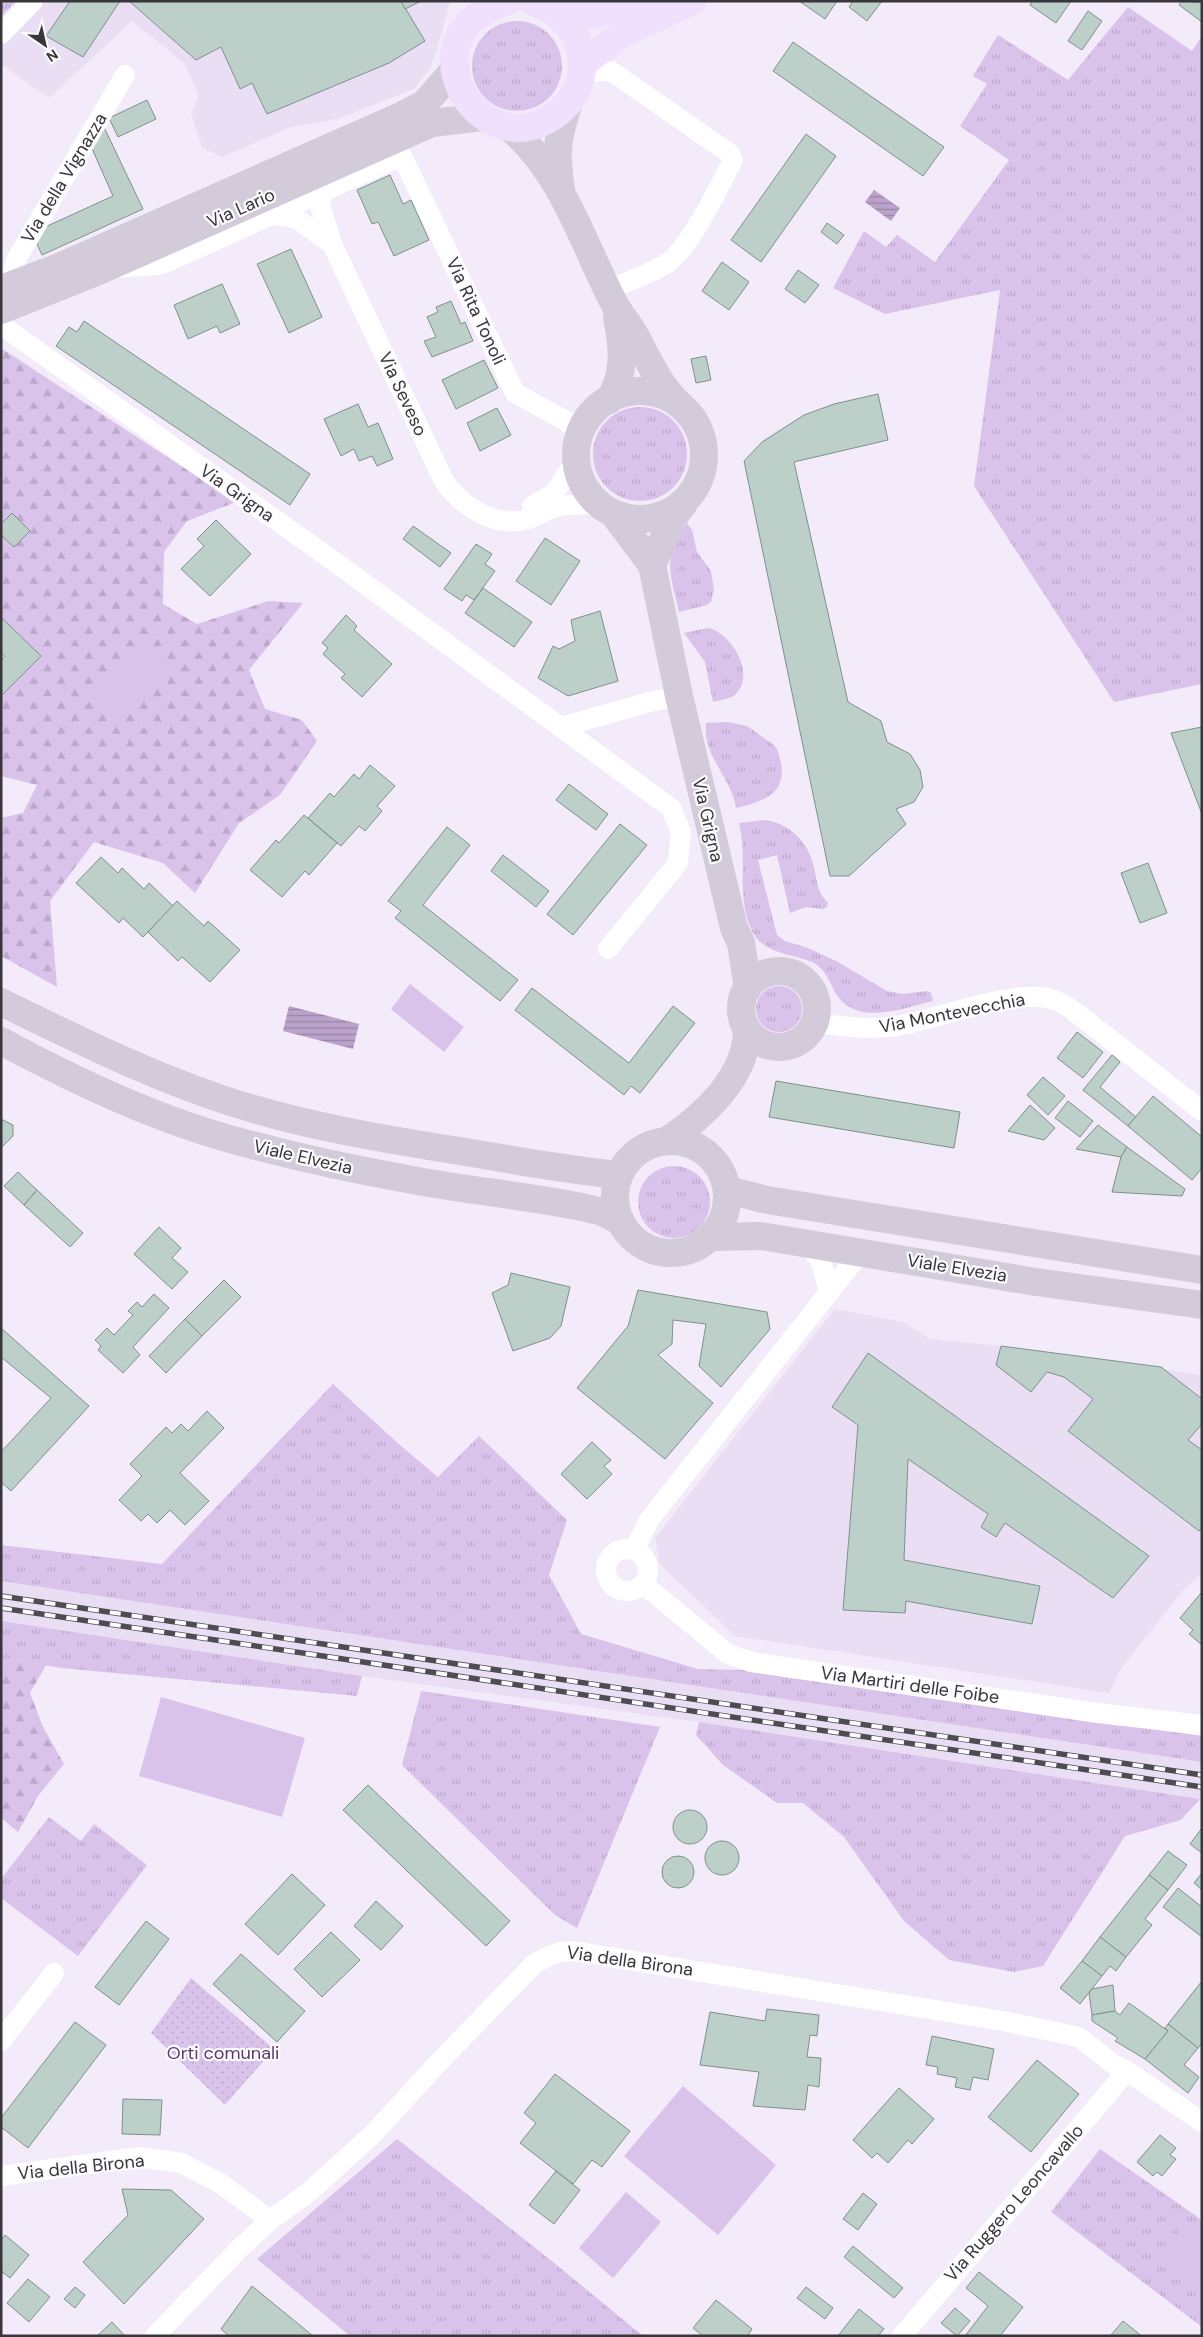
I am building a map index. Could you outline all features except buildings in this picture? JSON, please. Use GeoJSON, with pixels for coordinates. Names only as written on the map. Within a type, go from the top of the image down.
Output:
{"type":"FeatureCollection","features":[{"type":"Feature","properties":{"kind":"main road"},"geometry":{"type":"LineString","coordinates":[[507,1],[469,12],[458,44],[455,69],[463,96],[483,117],[510,128],[525,142],[562,194],[611,297],[633,331],[662,386],[696,425],[704,450],[700,477],[672,519],[652,564]]}},
{"type":"Feature","properties":{"kind":"main road"},"geometry":{"type":"LineString","coordinates":[[531,1],[552,9],[560,16],[572,30],[580,46],[582,68],[577,88],[569,102],[557,147],[556,160],[562,194]]}},
{"type":"Feature","properties":{"kind":"main road"},"geometry":{"type":"LineString","coordinates":[[560,16],[592,15],[643,1]]}},
{"type":"Feature","properties":{"kind":"main road"},"geometry":{"type":"LineString","coordinates":[[582,68],[625,32],[693,1]]}},
{"type":"Feature","properties":{"kind":"main road","name":"Via Lario"},"geometry":{"type":"LineString","coordinates":[[9,286],[75,260],[403,116],[424,104],[455,69]]}},
{"type":"Feature","properties":{"kind":"main road"},"geometry":{"type":"LineString","coordinates":[[510,128],[522,128],[538,124],[555,116],[569,102]]}},
{"type":"Feature","properties":{"kind":"main road","name":"Via Lario"},"geometry":{"type":"LineString","coordinates":[[1,310],[101,270],[432,123],[483,117]]}},
{"type":"Feature","properties":{"kind":"main road"},"geometry":{"type":"LineString","coordinates":[[609,400],[619,378],[624,355],[611,297]]}},
{"type":"Feature","properties":{"kind":"main road"},"geometry":{"type":"LineString","coordinates":[[680,406],[665,396],[644,392],[629,392],[609,400],[592,414],[583,427],[578,448],[579,473],[584,485],[606,508],[630,518],[649,518],[670,511],[688,497]]}},
{"type":"Feature","properties":{"kind":"main road","name":"Via Grigna"},"geometry":{"type":"LineString","coordinates":[[606,508],[652,564],[679,696],[734,928],[758,980]]}},
{"type":"Feature","properties":{"kind":"main road"},"geometry":{"type":"LineString","coordinates":[[668,1140],[698,1119],[710,1107],[741,1064],[747,1042],[747,1030],[741,1009],[743,998],[758,980],[781,971],[793,973],[808,984],[816,999],[818,1011],[815,1023],[808,1034],[799,1042],[787,1046],[774,1047],[741,1064]]}},
{"type":"Feature","properties":{"kind":"main road","name":"Viale Elvezia"},"geometry":{"type":"LineString","coordinates":[[1,1002],[90,1047],[176,1082],[237,1104],[324,1126],[404,1142],[586,1172],[619,1175]]}},
{"type":"Feature","properties":{"kind":"main road"},"geometry":{"type":"LineString","coordinates":[[747,1030],[754,1038],[774,1047]]}},
{"type":"Feature","properties":{"kind":"main road","name":"Viale Elvezia"},"geometry":{"type":"LineString","coordinates":[[1,1041],[153,1113],[247,1144],[330,1164],[417,1181],[582,1207],[602,1212],[620,1221]]}},
{"type":"Feature","properties":{"kind":"main road"},"geometry":{"type":"LineString","coordinates":[[710,1107],[709,1123],[714,1159]]}},
{"type":"Feature","properties":{"kind":"main road","name":"Viale Elvezia"},"geometry":{"type":"LineString","coordinates":[[668,1140],[685,1142],[700,1148],[714,1159],[723,1173],[728,1190],[727,1207],[722,1223],[712,1237],[697,1247],[680,1253],[662,1253],[645,1247],[630,1236],[620,1221],[615,1206],[615,1190],[619,1175],[627,1162],[638,1151],[652,1144],[668,1140]]}},
{"type":"Feature","properties":{"kind":"main road","name":"Viale Elvezia"},"geometry":{"type":"LineString","coordinates":[[728,1190],[767,1200],[1202,1270]]}},
{"type":"Feature","properties":{"kind":"main road","name":"Viale Elvezia"},"geometry":{"type":"LineString","coordinates":[[712,1237],[761,1236],[1036,1282],[1202,1305]]}},
{"type":"Feature","properties":{"kind":"street"},"geometry":{"type":"LineString","coordinates":[[1,34],[33,1]]}},
{"type":"Feature","properties":{"kind":"street"},"geometry":{"type":"LineString","coordinates":[[582,68],[611,71],[729,153],[733,160],[711,204],[682,247],[669,262],[611,297]]}},
{"type":"Feature","properties":{"kind":"street","name":"Via della Vignazza"},"geometry":{"type":"LineString","coordinates":[[9,286],[17,258],[124,76]]}},
{"type":"Feature","properties":{"kind":"street","name":"Via Rita Tonoli"},"geometry":{"type":"LineString","coordinates":[[321,191],[402,156],[515,393],[566,421],[578,433],[578,448]]}},
{"type":"Feature","properties":{"kind":"street"},"geometry":{"type":"LineString","coordinates":[[101,270],[159,265],[321,191]]}},
{"type":"Feature","properties":{"kind":"street","name":"Via Seveso"},"geometry":{"type":"LineString","coordinates":[[321,191],[320,205],[332,244],[444,481],[454,494],[467,506],[482,515],[500,519],[524,520],[562,505],[606,508]]}},
{"type":"Feature","properties":{"kind":"street","name":"Via Seveso"},"geometry":{"type":"LineString","coordinates":[[272,214],[297,219],[332,244]]}},
{"type":"Feature","properties":{"kind":"street","name":"Via Grigna"},"geometry":{"type":"LineString","coordinates":[[1,325],[471,661],[670,808],[681,832],[678,864],[608,949]]}},
{"type":"Feature","properties":{"kind":"street"},"geometry":{"type":"LineString","coordinates":[[500,519],[547,499],[559,487],[578,448]]}},
{"type":"Feature","properties":{"kind":"street"},"geometry":{"type":"LineString","coordinates":[[561,727],[679,696]]}},
{"type":"Feature","properties":{"kind":"street","name":"Via Montevecchia"},"geometry":{"type":"LineString","coordinates":[[815,1023],[871,1029],[906,1024],[1001,1001],[1028,998],[1053,999],[1074,1011],[1202,1111]]}},
{"type":"Feature","properties":{"kind":"street"},"geometry":{"type":"LineString","coordinates":[[809,1244],[822,1264],[829,1292]]}},
{"type":"Feature","properties":{"kind":"street"},"geometry":{"type":"LineString","coordinates":[[634,1550],[650,1520],[861,1252]]}},
{"type":"Feature","properties":{"kind":"street"},"geometry":{"type":"LineString","coordinates":[[623,1549],[634,1550],[643,1556],[648,1575],[643,1584],[635,1590],[621,1591],[610,1584],[606,1577],[607,1563],[610,1557],[623,1549]]}},
{"type":"Feature","properties":{"kind":"street","name":"Via Martiri delle Foibe"},"geometry":{"type":"LineString","coordinates":[[643,1584],[728,1654],[751,1662],[1098,1712],[1202,1725]]}},
{"type":"Feature","properties":{"kind":"street","name":"Via della Birona"},"geometry":{"type":"LineString","coordinates":[[1,2176],[139,2157],[181,2163],[220,2183],[270,2220],[308,2193],[373,2134],[439,2062],[526,1973],[550,1954],[573,1950],[1045,2029],[1079,2037],[1112,2064],[1202,2122]]}},
{"type":"Feature","properties":{"kind":"street"},"geometry":{"type":"LineString","coordinates":[[1,2041],[54,1973]]}},
{"type":"Feature","properties":{"kind":"street","name":"Via Ruggero Leoncavallo"},"geometry":{"type":"LineString","coordinates":[[902,2336],[1127,2072]]}},
{"type":"Feature","properties":{"kind":"street"},"geometry":{"type":"LineString","coordinates":[[155,2336],[239,2249],[270,2220]]}},
{"type":"Feature","properties":{"kind":"shaded area"},"geometry":{"type":"Polygon","coordinates":[[[43,1],[451,1],[431,67],[414,89],[337,119],[291,127],[222,157],[202,147],[191,114],[199,96],[184,63],[132,21],[49,98],[1,64],[1,44],[43,1]]]}},
{"type":"Feature","properties":{"kind":"shaded area"},"geometry":{"type":"Polygon","coordinates":[[[874,190],[900,208],[891,221],[865,202],[874,190]]]}},
{"type":"Feature","properties":{"kind":"shaded area"},"geometry":{"type":"Polygon","coordinates":[[[289,1006],[359,1024],[353,1049],[283,1031],[289,1006]]]}},
{"type":"Feature","properties":{"kind":"shaded area"},"geometry":{"type":"Polygon","coordinates":[[[835,1309],[903,1322],[930,1339],[1001,1346],[1202,1375],[1202,1573],[1183,1590],[1120,1670],[1109,1693],[735,1636],[660,1564],[655,1538],[835,1309]]]}},
{"type":"Feature","properties":{"kind":"shaded area"},"geometry":{"type":"Polygon","coordinates":[[[1,1581],[1202,1762],[1202,1799],[699,1722],[362,1676],[1,1621],[1,1581]]]}},
{"type":"Feature","properties":{"kind":"green space"},"geometry":{"type":"Polygon","coordinates":[[[1,1],[16,1],[1,17],[1,1]]]}},
{"type":"Feature","properties":{"kind":"green space"},"geometry":{"type":"Polygon","coordinates":[[[1128,7],[1192,51],[1202,36],[1202,684],[1114,702],[974,486],[1000,290],[885,314],[833,288],[864,231],[886,247],[897,235],[935,262],[1009,160],[960,126],[987,84],[973,76],[998,35],[1068,80],[1128,7]]]}},
{"type":"Feature","properties":{"kind":"green space"},"geometry":{"type":"Polygon","coordinates":[[[517,21],[534,24],[549,34],[559,49],[562,66],[559,83],[549,98],[534,108],[517,111],[500,108],[485,98],[475,83],[472,66],[475,49],[485,34],[500,24],[517,21]]]}},
{"type":"Feature","properties":{"kind":"green space"},"geometry":{"type":"Polygon","coordinates":[[[1,348],[236,502],[187,521],[164,552],[163,604],[197,624],[268,601],[303,603],[249,670],[265,709],[302,720],[317,741],[280,795],[239,823],[195,893],[163,863],[94,842],[50,901],[57,987],[1,956],[1,818],[23,813],[37,785],[1,776],[1,696],[40,656],[1,617],[1,535],[14,547],[30,531],[12,513],[1,524],[1,348]]]}},
{"type":"Feature","properties":{"kind":"green space"},"geometry":{"type":"Polygon","coordinates":[[[640,407],[658,411],[673,421],[683,436],[687,454],[683,472],[673,487],[658,497],[640,501],[622,497],[607,487],[597,472],[593,454],[597,436],[607,421],[622,411],[640,407]]]}},
{"type":"Feature","properties":{"kind":"green space"},"geometry":{"type":"Polygon","coordinates":[[[687,523],[692,530],[697,552],[711,571],[714,590],[711,602],[707,605],[679,612],[670,566],[674,545],[687,523]]]}},
{"type":"Feature","properties":{"kind":"green space"},"geometry":{"type":"Polygon","coordinates":[[[707,628],[724,636],[732,645],[742,665],[743,676],[741,686],[735,695],[713,702],[705,662],[684,633],[707,628]]]}},
{"type":"Feature","properties":{"kind":"green space"},"geometry":{"type":"Polygon","coordinates":[[[148,646],[170,671],[111,720],[90,694],[148,646]]]}},
{"type":"Feature","properties":{"kind":"green space"},"geometry":{"type":"Polygon","coordinates":[[[728,722],[747,726],[774,745],[778,751],[781,763],[782,774],[776,790],[763,800],[736,808],[729,787],[708,746],[706,735],[706,723],[728,722]]]}},
{"type":"Feature","properties":{"kind":"green space"},"geometry":{"type":"Polygon","coordinates":[[[764,820],[782,825],[802,842],[811,858],[820,890],[828,903],[827,907],[823,909],[806,907],[790,913],[777,855],[758,860],[777,935],[785,941],[808,948],[838,962],[887,991],[902,994],[927,991],[931,993],[933,1001],[880,1013],[867,1013],[855,1010],[844,1003],[823,971],[812,962],[769,948],[756,937],[751,929],[744,903],[743,850],[739,823],[764,820]]]}},
{"type":"Feature","properties":{"kind":"green space"},"geometry":{"type":"Polygon","coordinates":[[[410,984],[464,1027],[444,1052],[391,1009],[410,984]]]}},
{"type":"Feature","properties":{"kind":"green space"},"geometry":{"type":"Polygon","coordinates":[[[774,986],[784,986],[798,996],[802,1009],[798,1022],[792,1028],[784,1032],[774,1032],[760,1022],[756,1014],[756,1004],[766,990],[774,986]]]}},
{"type":"Feature","properties":{"kind":"green space"},"geometry":{"type":"Polygon","coordinates":[[[674,1166],[694,1172],[704,1182],[710,1202],[704,1222],[694,1232],[674,1238],[654,1232],[644,1222],[638,1202],[644,1182],[654,1172],[674,1166]]]}},
{"type":"Feature","properties":{"kind":"green space"},"geometry":{"type":"Polygon","coordinates":[[[333,1384],[438,1477],[479,1436],[567,1520],[549,1575],[581,1634],[698,1669],[745,1670],[1202,1736],[1202,1762],[1,1581],[1,1545],[162,1564],[333,1384]]]}},
{"type":"Feature","properties":{"kind":"green space"},"geometry":{"type":"Polygon","coordinates":[[[1,1621],[362,1676],[357,1696],[62,1668],[1,1658],[1,1621]]]}},
{"type":"Feature","properties":{"kind":"green space"},"geometry":{"type":"Polygon","coordinates":[[[1,1658],[46,1665],[30,1693],[43,1727],[64,1764],[38,1796],[18,1832],[1,1818],[1,1658]]]}},
{"type":"Feature","properties":{"kind":"green space"},"geometry":{"type":"Polygon","coordinates":[[[421,1691],[660,1727],[577,1928],[555,1915],[402,1765],[421,1691]]]}},
{"type":"Feature","properties":{"kind":"green space"},"geometry":{"type":"Polygon","coordinates":[[[161,1697],[305,1738],[282,1817],[139,1776],[161,1697]]]}},
{"type":"Feature","properties":{"kind":"green space"},"geometry":{"type":"Polygon","coordinates":[[[699,1722],[1200,1799],[1181,1820],[1125,1836],[1043,1966],[1014,1972],[949,1960],[904,1921],[844,1837],[803,1803],[777,1803],[723,1765],[696,1735],[699,1722]]]}},
{"type":"Feature","properties":{"kind":"green space"},"geometry":{"type":"Polygon","coordinates":[[[49,1817],[81,1841],[94,1824],[147,1865],[78,1956],[1,1898],[1,1879],[49,1817]]]}},
{"type":"Feature","properties":{"kind":"green space","name":"Orti comunali"},"geometry":{"type":"Polygon","coordinates":[[[191,1978],[274,2049],[225,2105],[151,2033],[191,1978]]]}},
{"type":"Feature","properties":{"kind":"green space"},"geometry":{"type":"Polygon","coordinates":[[[683,2086],[776,2165],[718,2235],[624,2156],[683,2086]]]}},
{"type":"Feature","properties":{"kind":"green space"},"geometry":{"type":"Polygon","coordinates":[[[397,2139],[553,2262],[643,2336],[350,2336],[257,2259],[397,2139]]]}},
{"type":"Feature","properties":{"kind":"green space"},"geometry":{"type":"Polygon","coordinates":[[[1100,2149],[1202,2220],[1202,2327],[1051,2212],[1100,2149]]]}},
{"type":"Feature","properties":{"kind":"green space"},"geometry":{"type":"Polygon","coordinates":[[[626,2192],[661,2222],[613,2278],[579,2248],[626,2192]]]}},
{"type":"Feature","properties":{"kind":"green space"},"geometry":{"type":"Polygon","coordinates":[[[1185,2224],[1202,2236],[1202,2287],[1161,2256],[1185,2224]]]}},
{"type":"Feature","properties":{"kind":"railway"},"geometry":{"type":"LineString","coordinates":[[1,1596],[1202,1775]]}},
{"type":"Feature","properties":{"kind":"railway"},"geometry":{"type":"LineString","coordinates":[[1,1608],[1202,1787]]}}]}
